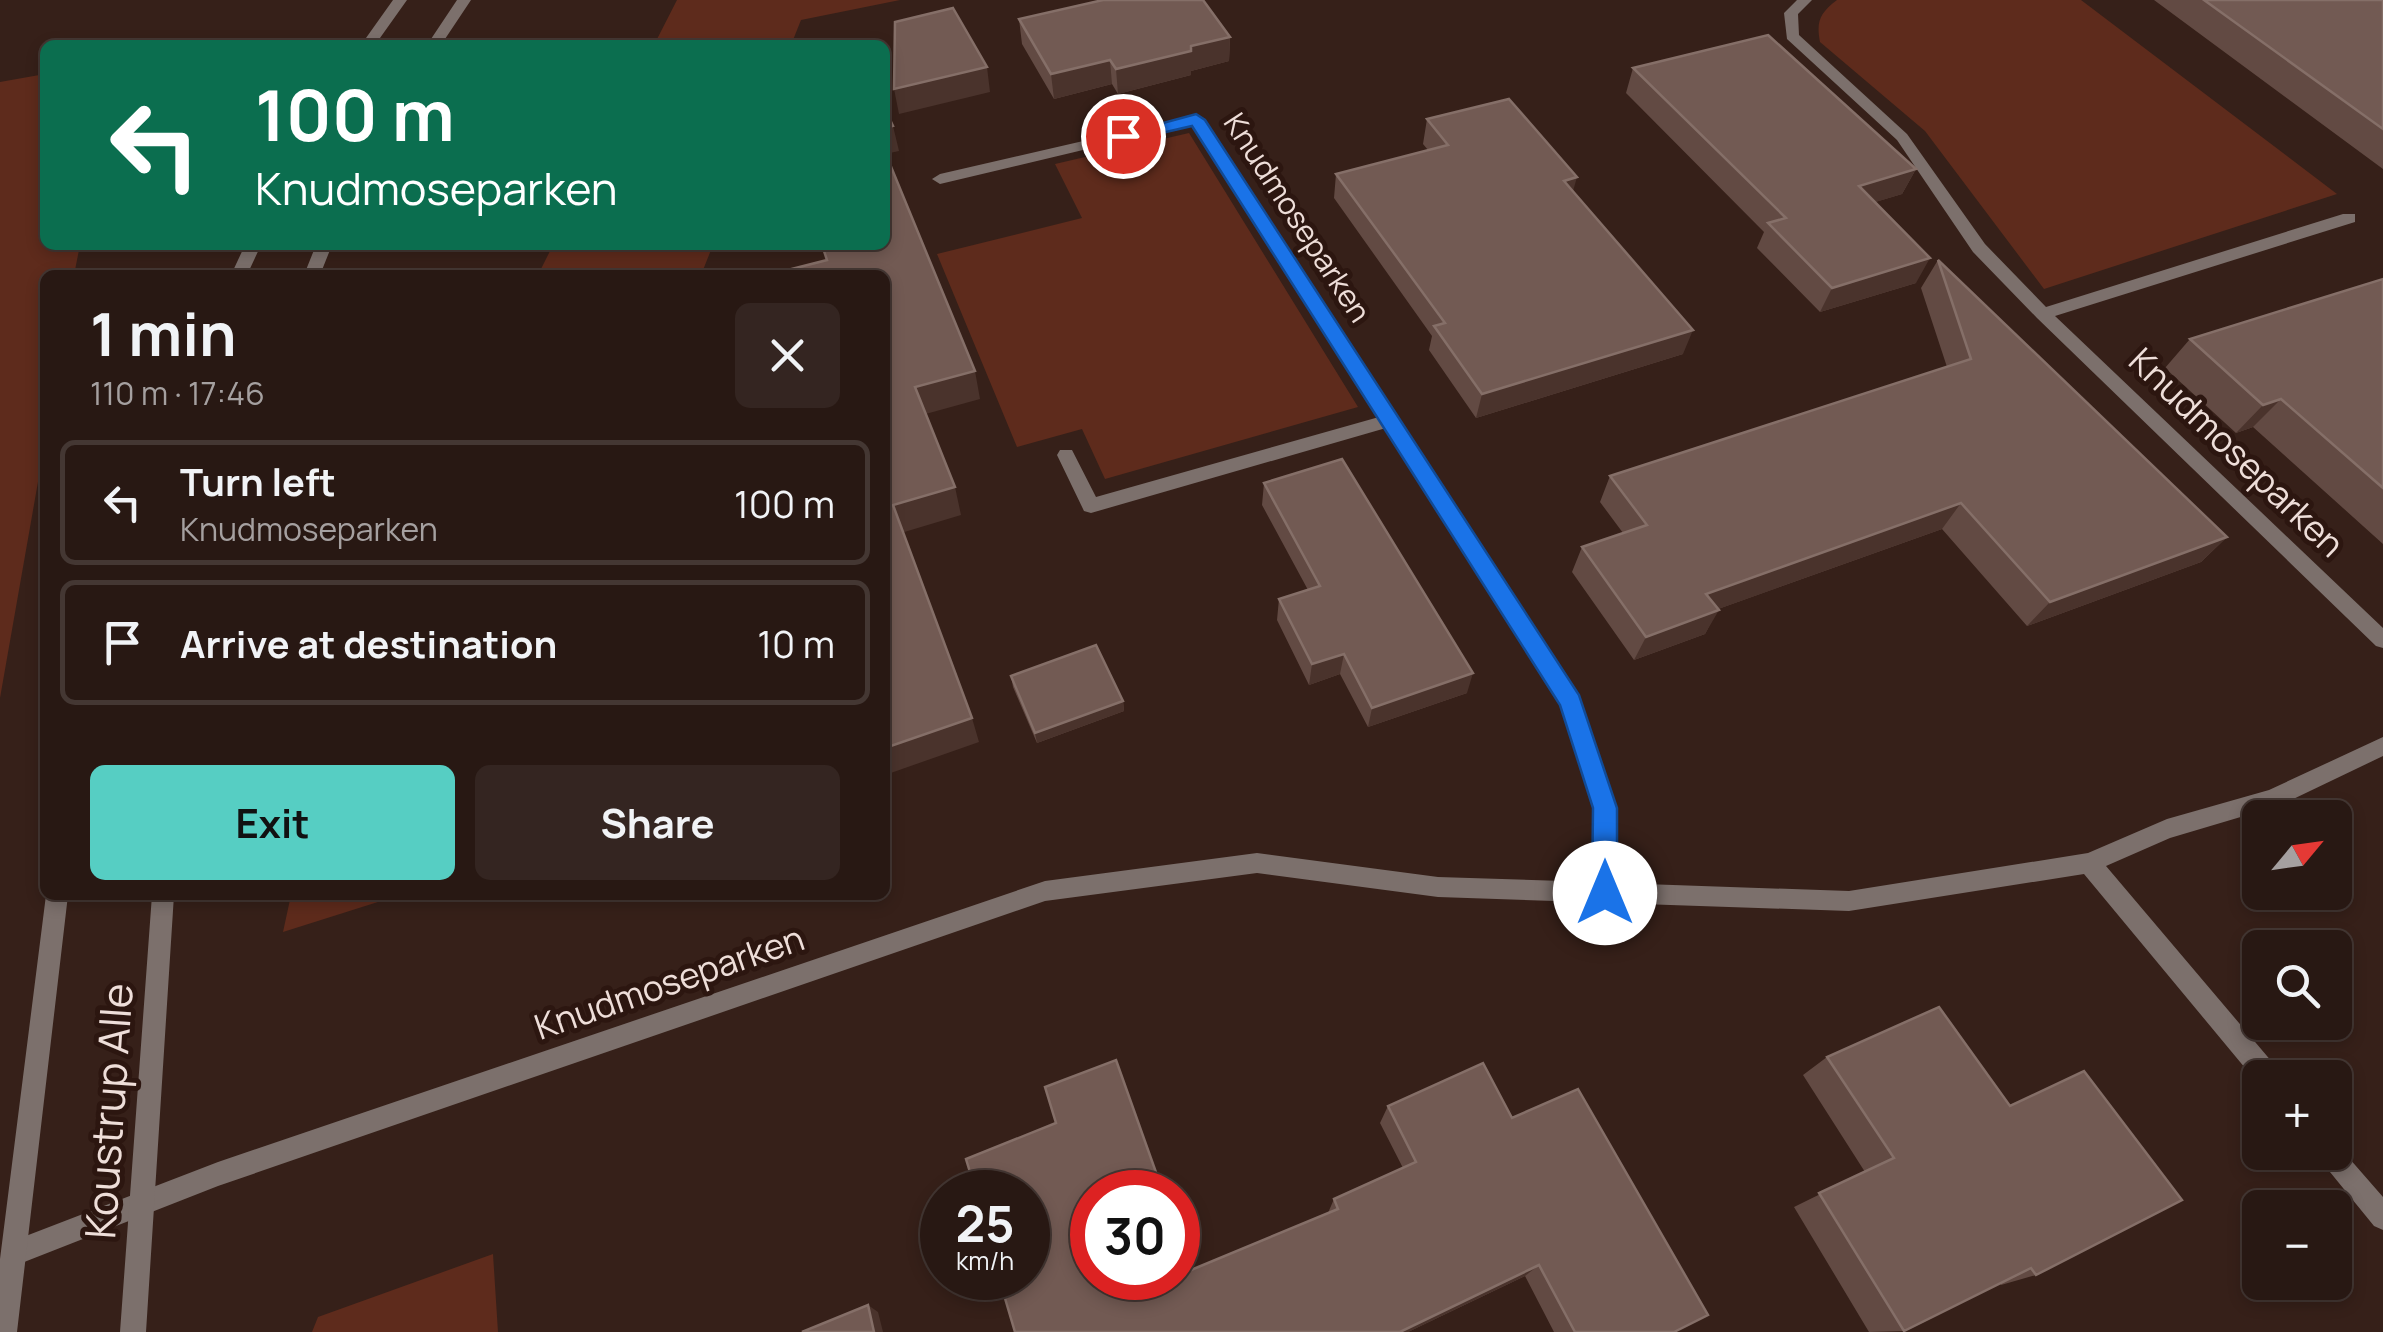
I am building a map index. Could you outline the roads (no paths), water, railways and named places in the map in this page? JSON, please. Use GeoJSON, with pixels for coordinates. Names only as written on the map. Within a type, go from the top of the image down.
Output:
{"type":"FeatureCollection","features":[{"type":"Feature","properties":{"kind":"street"},"geometry":{"type":"LineString","coordinates":[[372,40],[400,0]]}},
{"type":"Feature","properties":{"kind":"street"},"geometry":{"type":"LineString","coordinates":[[437,40],[464,0]]}},
{"type":"Feature","properties":{"kind":"street","name":"Knudmoseparken"},"geometry":{"type":"LineString","coordinates":[[1804,0],[1790,13],[1792,36],[1902,137],[1979,248],[2383,640]]}},
{"type":"Feature","properties":{"kind":"street","name":"Knudmoseparken"},"geometry":{"type":"LineString","coordinates":[[940,179],[1196,120],[1571,702],[1605,808],[1605,893]]}},
{"type":"Feature","properties":{"kind":"street"},"geometry":{"type":"LineString","coordinates":[[2043,314],[2349,218]]}},
{"type":"Feature","properties":{"kind":"street"},"geometry":{"type":"LineString","coordinates":[[1066,455],[1090,506],[1390,420]]}},
{"type":"Feature","properties":{"kind":"street","name":"Knudmoseparken"},"geometry":{"type":"LineString","coordinates":[[14,1253],[236,1167],[1045,891],[1257,863],[1438,887],[1850,901],[2089,863],[2166,829],[2273,798],[2383,746]]}},
{"type":"Feature","properties":{"kind":"street"},"geometry":{"type":"LineString","coordinates":[[2089,863],[2254,1060]]}},
{"type":"Feature","properties":{"kind":"street","name":"Koustrup Alle"},"geometry":{"type":"LineString","coordinates":[[4,1332],[55,900]]}},
{"type":"Feature","properties":{"kind":"street","name":"Koustrup Alle"},"geometry":{"type":"LineString","coordinates":[[133,1332],[163,900]]}},
{"type":"Feature","properties":{"kind":"street"},"geometry":{"type":"LineString","coordinates":[[2345,1170],[2383,1217]]}}]}
